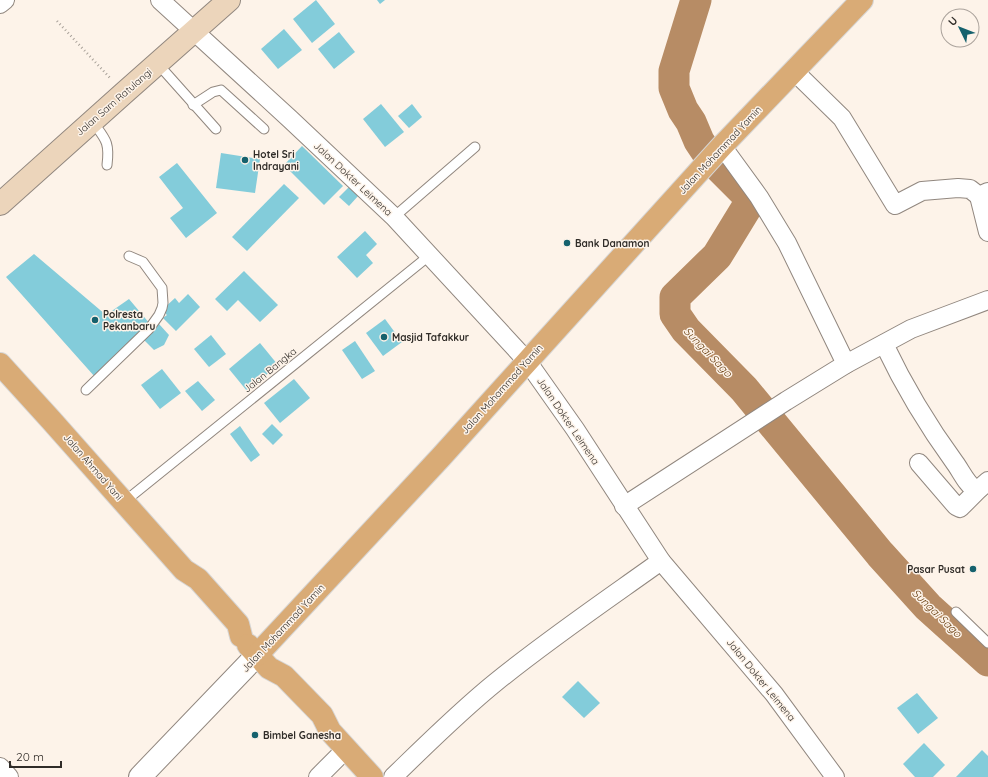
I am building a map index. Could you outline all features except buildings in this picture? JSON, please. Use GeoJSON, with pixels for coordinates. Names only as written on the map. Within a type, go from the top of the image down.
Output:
{"type":"FeatureCollection","features":[{"type":"Feature","properties":{"kind":"main road","name":"Jalan Sam Ratulangi"},"geometry":{"type":"LineString","coordinates":[[0,204],[229,0]]}},
{"type":"Feature","properties":{"kind":"main road","name":"Jalan Mohammad Yamin"},"geometry":{"type":"LineString","coordinates":[[263,661],[527,361],[719,149],[862,0]]}},
{"type":"Feature","properties":{"kind":"main road","name":"Jalan Ahmad Yani"},"geometry":{"type":"LineString","coordinates":[[0,364],[184,570],[190,586],[230,631],[241,636],[263,661],[275,685],[313,724],[330,731],[372,777]]}},
{"type":"Feature","properties":{"kind":"street"},"geometry":{"type":"LineString","coordinates":[[0,4],[5,0]]}},
{"type":"Feature","properties":{"kind":"street","name":"Jalan Dokter Leimena"},"geometry":{"type":"LineString","coordinates":[[160,0],[394,217],[527,361],[575,429],[661,561],[774,694],[835,777]]}},
{"type":"Feature","properties":{"kind":"street"},"geometry":{"type":"LineString","coordinates":[[794,71],[842,118],[895,204],[922,191],[958,188],[970,189],[983,194],[988,232]]}},
{"type":"Feature","properties":{"kind":"street"},"geometry":{"type":"LineString","coordinates":[[719,149],[759,197],[787,243],[846,364]]}},
{"type":"Feature","properties":{"kind":"street"},"geometry":{"type":"LineString","coordinates":[[624,506],[846,364],[911,329],[988,300]]}},
{"type":"Feature","properties":{"kind":"street"},"geometry":{"type":"LineString","coordinates":[[884,344],[900,379],[936,438],[976,490],[984,484]]}},
{"type":"Feature","properties":{"kind":"street"},"geometry":{"type":"LineString","coordinates":[[919,463],[956,506],[960,508],[984,484]]}},
{"type":"Feature","properties":{"kind":"street"},"geometry":{"type":"LineString","coordinates":[[393,777],[443,729],[496,682],[570,626],[661,561]]}},
{"type":"Feature","properties":{"kind":"street","name":"Jalan Mohammad Yamin"},"geometry":{"type":"LineString","coordinates":[[140,777],[263,661]]}},
{"type":"Feature","properties":{"kind":"street"},"geometry":{"type":"LineString","coordinates":[[318,777],[346,749]]}},
{"type":"Feature","properties":{"kind":"street"},"geometry":{"type":"LineString","coordinates":[[0,767],[9,777]]}},
{"type":"Feature","properties":{"kind":"lane"},"geometry":{"type":"LineString","coordinates":[[158,64],[216,129]]}},
{"type":"Feature","properties":{"kind":"lane"},"geometry":{"type":"LineString","coordinates":[[193,105],[213,92],[222,90],[264,129]]}},
{"type":"Feature","properties":{"kind":"lane"},"geometry":{"type":"LineString","coordinates":[[92,122],[106,142],[108,153],[107,165]]}},
{"type":"Feature","properties":{"kind":"lane"},"geometry":{"type":"LineString","coordinates":[[394,217],[475,147]]}},
{"type":"Feature","properties":{"kind":"lane","name":"Jalan Bangka"},"geometry":{"type":"LineString","coordinates":[[124,502],[430,255]]}},
{"type":"Feature","properties":{"kind":"lane"},"geometry":{"type":"LineString","coordinates":[[86,390],[150,329],[162,308],[162,288],[143,262],[129,256]]}},
{"type":"Feature","properties":{"kind":"lane"},"geometry":{"type":"LineString","coordinates":[[956,612],[988,643]]}},
{"type":"Feature","properties":{"kind":"path"},"geometry":{"type":"LineString","coordinates":[[57,21],[124,93]]}},
{"type":"Feature","properties":{"kind":"waterway","name":"Sungai Sago"},"geometry":{"type":"LineString","coordinates":[[696,0],[674,71],[674,88],[683,110],[691,122],[699,141],[711,159],[747,195],[749,201],[747,207],[717,256],[675,297],[675,314],[686,330],[744,389],[880,554],[928,607],[988,661]]}},
{"type":"Feature","properties":{"kind":"place","name":"Hotel Sri Indrayani"},"geometry":{"type":"Point","coordinates":[245,160]}},
{"type":"Feature","properties":{"kind":"place","name":"Bank Danamon"},"geometry":{"type":"Point","coordinates":[567,243]}},
{"type":"Feature","properties":{"kind":"place","name":"Polresta Pekanbaru"},"geometry":{"type":"Point","coordinates":[95,320]}},
{"type":"Feature","properties":{"kind":"place","name":"Masjid Tafakkur"},"geometry":{"type":"Point","coordinates":[384,337]}},
{"type":"Feature","properties":{"kind":"place","name":"Pasar Pusat"},"geometry":{"type":"Point","coordinates":[973,569]}},
{"type":"Feature","properties":{"kind":"place","name":"Bimbel Ganesha"},"geometry":{"type":"Point","coordinates":[255,735]}}]}
